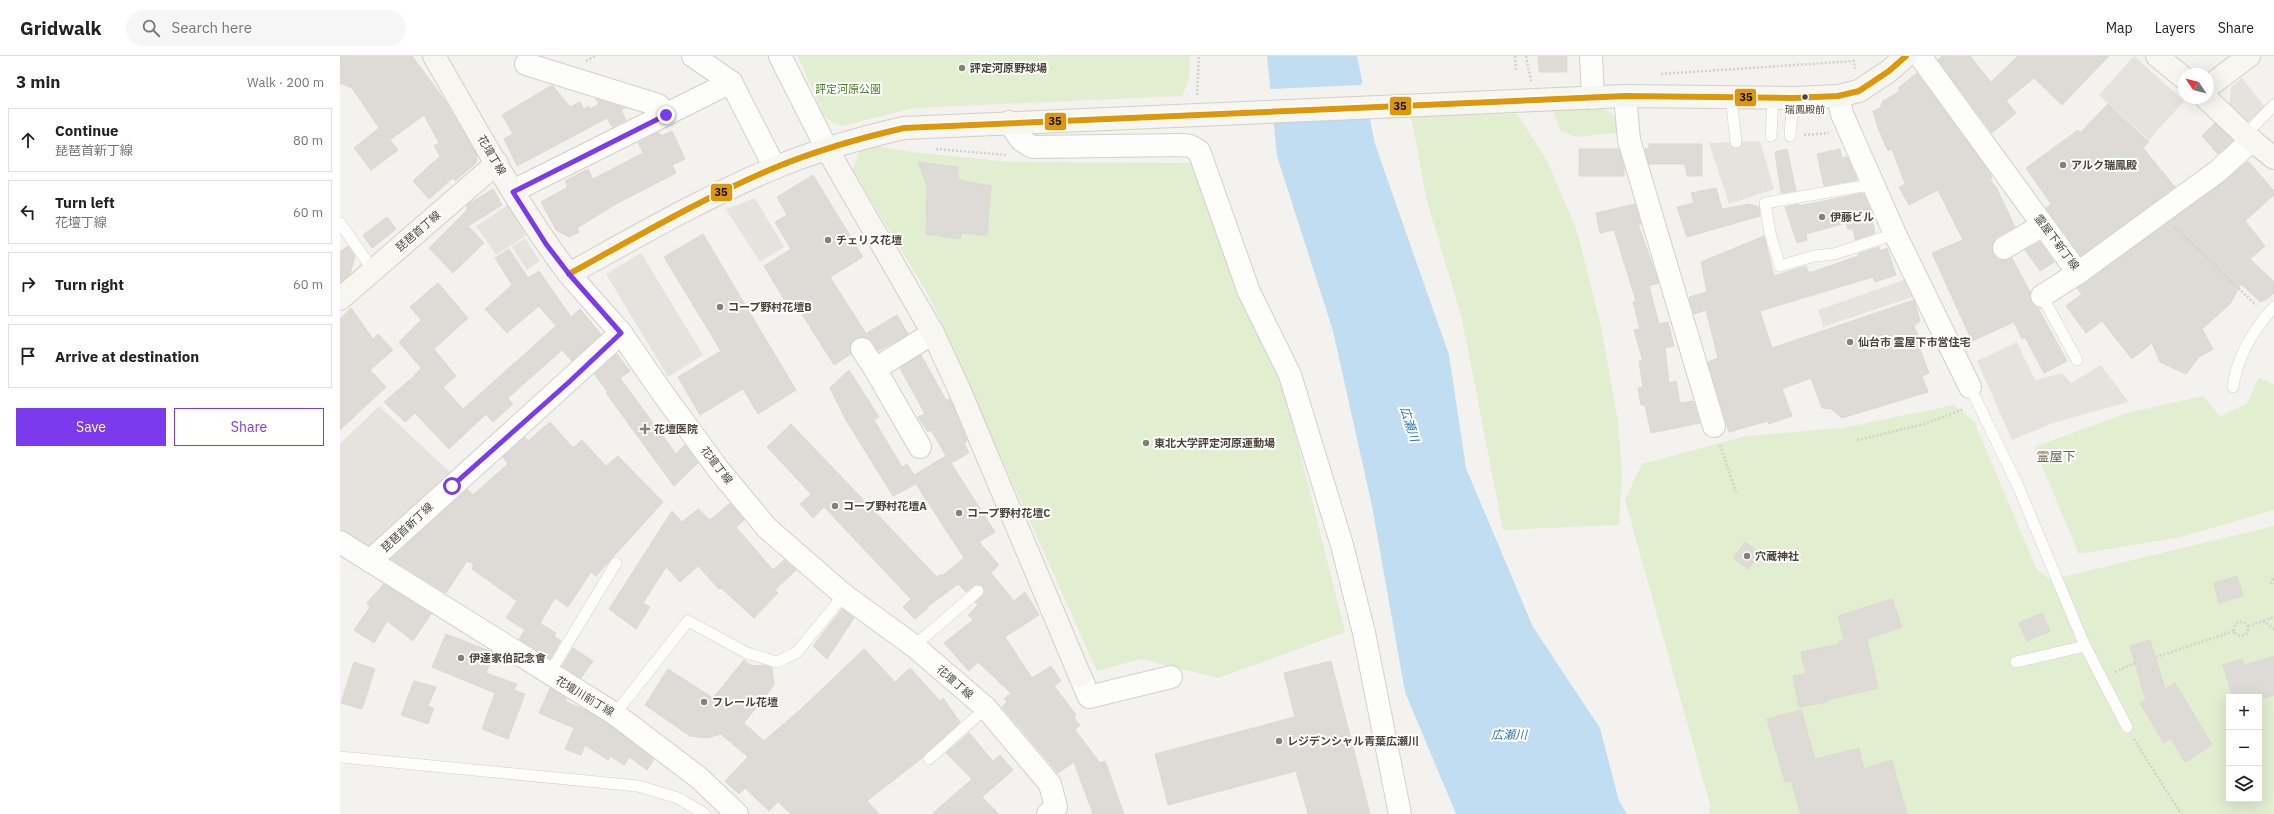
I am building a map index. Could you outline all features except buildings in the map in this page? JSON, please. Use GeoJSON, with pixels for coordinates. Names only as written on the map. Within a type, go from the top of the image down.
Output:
{"type":"FeatureCollection","features":[{"type":"Feature","properties":{"kind":"street","name":"花壇丁線"},"geometry":{"type":"LineString","coordinates":[[434,56],[513,192],[546,244],[569,274],[621,333],[696,439],[767,528],[844,595],[914,646],[986,708],[1050,784],[1056,807],[1048,814]]}},
{"type":"Feature","properties":{"kind":"street"},"geometry":{"type":"LineString","coordinates":[[693,56],[731,82],[776,168]]}},
{"type":"Feature","properties":{"kind":"street"},"geometry":{"type":"LineString","coordinates":[[780,56],[827,149],[933,333],[959,389],[1089,697],[1171,677]]}},
{"type":"Feature","properties":{"kind":"street"},"geometry":{"type":"LineString","coordinates":[[1591,56],[1593,98]]}},
{"type":"Feature","properties":{"kind":"street"},"geometry":{"type":"LineString","coordinates":[[569,274],[661,223],[776,168],[827,149],[904,128],[1196,114],[1531,89],[1593,98],[1625,96],[1838,96],[1859,91],[1906,56]]}},
{"type":"Feature","properties":{"kind":"street","name":"霊屋下新丁線"},"geometry":{"type":"LineString","coordinates":[[1920,56],[2078,273],[2218,171],[2248,138]]}},
{"type":"Feature","properties":{"kind":"street"},"geometry":{"type":"LineString","coordinates":[[2157,56],[2178,73]]}},
{"type":"Feature","properties":{"kind":"street"},"geometry":{"type":"LineString","coordinates":[[2214,82],[2249,56]]}},
{"type":"Feature","properties":{"kind":"street"},"geometry":{"type":"LineString","coordinates":[[526,64],[658,104],[666,115]]}},
{"type":"Feature","properties":{"kind":"street"},"geometry":{"type":"LineString","coordinates":[[513,192],[731,82]]}},
{"type":"Feature","properties":{"kind":"street"},"geometry":{"type":"LineString","coordinates":[[1625,96],[1629,140],[1714,426]]}},
{"type":"Feature","properties":{"kind":"street"},"geometry":{"type":"LineString","coordinates":[[1838,96],[1842,114],[1875,184],[1895,234],[1974,395]]}},
{"type":"Feature","properties":{"kind":"street"},"geometry":{"type":"LineString","coordinates":[[2212,104],[2248,138],[2274,158]]}},
{"type":"Feature","properties":{"kind":"street"},"geometry":{"type":"LineString","coordinates":[[1009,122],[1021,140],[1032,147],[1182,145],[1190,146],[1199,151],[1249,292],[1290,375],[1295,389],[1342,545],[1364,633],[1400,814]]}},
{"type":"Feature","properties":{"kind":"street","name":"琵琶首丁線"},"geometry":{"type":"LineString","coordinates":[[340,299],[497,163]]}},
{"type":"Feature","properties":{"kind":"street"},"geometry":{"type":"LineString","coordinates":[[2004,248],[2043,225]]}},
{"type":"Feature","properties":{"kind":"street"},"geometry":{"type":"LineString","coordinates":[[2042,296],[2078,273]]}},
{"type":"Feature","properties":{"kind":"street","name":"琵琶首新丁線"},"geometry":{"type":"LineString","coordinates":[[370,561],[621,333]]}},
{"type":"Feature","properties":{"kind":"street"},"geometry":{"type":"LineString","coordinates":[[874,369],[933,333]]}},
{"type":"Feature","properties":{"kind":"street"},"geometry":{"type":"LineString","coordinates":[[862,348],[920,447]]}},
{"type":"Feature","properties":{"kind":"street","name":"花壇川前丁線"},"geometry":{"type":"LineString","coordinates":[[340,542],[615,714],[698,777],[737,814]]}},
{"type":"Feature","properties":{"kind":"lane"},"geometry":{"type":"LineString","coordinates":[[1731,96],[1736,142]]}},
{"type":"Feature","properties":{"kind":"lane"},"geometry":{"type":"LineString","coordinates":[[1783,97],[1790,136]]}},
{"type":"Feature","properties":{"kind":"lane"},"geometry":{"type":"LineString","coordinates":[[1771,136],[1783,97]]}},
{"type":"Feature","properties":{"kind":"lane"},"geometry":{"type":"LineString","coordinates":[[2248,138],[2274,105]]}},
{"type":"Feature","properties":{"kind":"lane"},"geometry":{"type":"LineString","coordinates":[[1875,184],[1765,203],[1770,233],[1780,266],[1814,256],[1834,254],[1895,234]]}},
{"type":"Feature","properties":{"kind":"lane"},"geometry":{"type":"LineString","coordinates":[[340,223],[373,270]]}},
{"type":"Feature","properties":{"kind":"lane"},"geometry":{"type":"LineString","coordinates":[[2042,296],[2077,360]]}},
{"type":"Feature","properties":{"kind":"lane"},"geometry":{"type":"LineString","coordinates":[[2233,387],[2235,371],[2249,341],[2270,311]]}},
{"type":"Feature","properties":{"kind":"lane"},"geometry":{"type":"LineString","coordinates":[[1974,395],[2018,486],[2085,646],[2127,727]]}},
{"type":"Feature","properties":{"kind":"lane"},"geometry":{"type":"LineString","coordinates":[[549,674],[616,563]]}},
{"type":"Feature","properties":{"kind":"lane"},"geometry":{"type":"LineString","coordinates":[[914,646],[978,591]]}},
{"type":"Feature","properties":{"kind":"lane"},"geometry":{"type":"LineString","coordinates":[[615,714],[688,621],[747,653],[777,662],[797,652],[844,595]]}},
{"type":"Feature","properties":{"kind":"lane"},"geometry":{"type":"LineString","coordinates":[[2016,662],[2085,646]]}},
{"type":"Feature","properties":{"kind":"lane"},"geometry":{"type":"LineString","coordinates":[[929,759],[986,708]]}},
{"type":"Feature","properties":{"kind":"lane"},"geometry":{"type":"LineString","coordinates":[[340,757],[638,786],[678,798],[705,814]]}},
{"type":"Feature","properties":{"kind":"path"},"geometry":{"type":"LineString","coordinates":[[1196,114],[1199,56]]}},
{"type":"Feature","properties":{"kind":"path"},"geometry":{"type":"LineString","coordinates":[[1515,56],[1516,71]]}},
{"type":"Feature","properties":{"kind":"path"},"geometry":{"type":"LineString","coordinates":[[1526,56],[1530,73]]}},
{"type":"Feature","properties":{"kind":"path"},"geometry":{"type":"LineString","coordinates":[[1656,75],[1854,61],[1855,69]]}},
{"type":"Feature","properties":{"kind":"path"},"geometry":{"type":"LineString","coordinates":[[2161,214],[2270,311]]}},
{"type":"Feature","properties":{"kind":"path"},"geometry":{"type":"LineString","coordinates":[[1857,440],[1924,424],[1974,395]]}},
{"type":"Feature","properties":{"kind":"path"},"geometry":{"type":"LineString","coordinates":[[1714,426],[1736,492]]}},
{"type":"Feature","properties":{"kind":"path"},"geometry":{"type":"LineString","coordinates":[[2271,584],[2274,576]]}},
{"type":"Feature","properties":{"kind":"path"},"geometry":{"type":"LineString","coordinates":[[2248,626],[2274,617]]}},
{"type":"Feature","properties":{"kind":"path"},"geometry":{"type":"LineString","coordinates":[[2262,621],[2274,629]]}},
{"type":"Feature","properties":{"kind":"path"},"geometry":{"type":"LineString","coordinates":[[2238,622],[2244,622],[2248,626],[2247,632],[2243,636],[2237,635],[2234,631],[2234,625],[2238,622]]}},
{"type":"Feature","properties":{"kind":"path"},"geometry":{"type":"LineString","coordinates":[[2156,657],[2234,631]]}},
{"type":"Feature","properties":{"kind":"path"},"geometry":{"type":"LineString","coordinates":[[2102,677],[2135,664]]}},
{"type":"Feature","properties":{"kind":"path"},"geometry":{"type":"LineString","coordinates":[[2127,727],[2181,814]]}},
{"type":"Feature","properties":{"kind":"green space","name":"評定河原公園"},"geometry":{"type":"Polygon","coordinates":[[[798,56],[1190,56],[1189,80],[1182,96],[914,108],[841,126],[824,117],[798,56]]]}},
{"type":"Feature","properties":{"kind":"green space"},"geometry":{"type":"Polygon","coordinates":[[[1599,107],[1608,111],[1614,116],[1621,132],[1576,137],[1561,131],[1553,111],[1599,107]]]}},
{"type":"Feature","properties":{"kind":"green space"},"geometry":{"type":"Polygon","coordinates":[[[1517,114],[1547,160],[1577,231],[1600,321],[1618,421],[1622,473],[1619,525],[1503,530],[1462,319],[1427,201],[1411,116],[1517,114]]]}},
{"type":"Feature","properties":{"kind":"green space","name":"東北大学評定河原運動場"},"geometry":{"type":"Polygon","coordinates":[[[871,145],[911,152],[1012,162],[1192,163],[1280,373],[1345,632],[1218,678],[1141,659],[1097,671],[930,298],[853,170],[860,148],[871,145]]]}},
{"type":"Feature","properties":{"kind":"green space"},"geometry":{"type":"Polygon","coordinates":[[[2259,377],[2274,385],[2274,510],[2181,537],[2079,554],[2034,447],[2127,413],[2203,396],[2220,416],[2247,404],[2259,377]]]}},
{"type":"Feature","properties":{"kind":"green space"},"geometry":{"type":"Polygon","coordinates":[[[1954,405],[1974,421],[2036,568],[2050,580],[2274,526],[2274,814],[1709,814],[1710,805],[1625,500],[1642,464],[1746,436],[1842,428],[1954,405]]]}},
{"type":"Feature","properties":{"kind":"shaded area"},"geometry":{"type":"Polygon","coordinates":[[[2134,56],[2178,96],[2178,104],[2181,104],[2149,140],[2099,95],[2134,56]]]}},
{"type":"Feature","properties":{"kind":"shaded area"},"geometry":{"type":"Polygon","coordinates":[[[2242,78],[2265,107],[2247,123],[2229,106],[2231,87],[2242,78]]]}},
{"type":"Feature","properties":{"kind":"shaded area"},"geometry":{"type":"Polygon","coordinates":[[[1760,141],[1774,189],[1729,204],[1709,143],[1760,141]]]}},
{"type":"Feature","properties":{"kind":"shaded area"},"geometry":{"type":"Polygon","coordinates":[[[755,198],[784,247],[760,262],[726,209],[755,198]]]}},
{"type":"Feature","properties":{"kind":"shaded area"},"geometry":{"type":"Polygon","coordinates":[[[508,205],[526,236],[496,255],[476,226],[508,205]]]}},
{"type":"Feature","properties":{"kind":"shaded area"},"geometry":{"type":"Polygon","coordinates":[[[525,238],[540,261],[527,270],[512,247],[525,238]]]}},
{"type":"Feature","properties":{"kind":"shaded area"},"geometry":{"type":"Polygon","coordinates":[[[641,253],[703,355],[668,377],[606,274],[641,253]]]}},
{"type":"Feature","properties":{"kind":"shaded area"},"geometry":{"type":"Polygon","coordinates":[[[1907,279],[1913,297],[1823,327],[1818,310],[1907,279]]]}},
{"type":"Feature","properties":{"kind":"shaded area"},"geometry":{"type":"Polygon","coordinates":[[[2017,342],[2035,380],[2062,373],[2071,383],[2101,365],[2129,402],[2053,423],[2012,440],[1977,361],[2017,342]]]}},
{"type":"Feature","properties":{"kind":"shaded area"},"geometry":{"type":"Polygon","coordinates":[[[379,406],[452,474],[379,544],[367,547],[340,529],[340,444],[379,406]]]}},
{"type":"Feature","properties":{"kind":"water","name":"広瀬川"},"geometry":{"type":"Polygon","coordinates":[[[1267,56],[1357,56],[1375,144],[1449,355],[1466,468],[1533,627],[1600,728],[1619,801],[1627,814],[1456,814],[1405,692],[1372,506],[1333,331],[1277,156],[1267,56]]]}},
{"type":"Feature","properties":{"kind":"pier"},"geometry":{"type":"Polygon","coordinates":[[[1364,79],[1371,117],[1271,122],[1268,89],[1361,85],[1364,79]]]}},
{"type":"Feature","properties":{"kind":"transit line","name":"35"},"geometry":{"type":"LineString","coordinates":[[569,274],[721,192],[774,168],[838,145],[904,128],[1625,96],[1793,98],[1838,96],[1859,91],[1889,71],[1906,56]]}},
{"type":"Feature","properties":{"kind":"place","name":"評定河原野球場"},"geometry":{"type":"Point","coordinates":[962,68]}},
{"type":"Feature","properties":{"kind":"place","name":"瑞鳳殿前"},"geometry":{"type":"Point","coordinates":[1805,97]}},
{"type":"Feature","properties":{"kind":"place","name":"アルク瑞鳳殿"},"geometry":{"type":"Point","coordinates":[2063,165]}},
{"type":"Feature","properties":{"kind":"place","name":"伊藤ビル"},"geometry":{"type":"Point","coordinates":[1822,217]}},
{"type":"Feature","properties":{"kind":"place","name":"チェリス花壇"},"geometry":{"type":"Point","coordinates":[828,240]}},
{"type":"Feature","properties":{"kind":"place","name":"コープ野村花壇B"},"geometry":{"type":"Point","coordinates":[720,307]}},
{"type":"Feature","properties":{"kind":"place","name":"仙台市 霊屋下市営住宅"},"geometry":{"type":"Point","coordinates":[1850,342]}},
{"type":"Feature","properties":{"kind":"place","name":"花壇医院"},"geometry":{"type":"Point","coordinates":[645,429]}},
{"type":"Feature","properties":{"kind":"place","name":"東北大学評定河原運動場"},"geometry":{"type":"Point","coordinates":[1146,443]}},
{"type":"Feature","properties":{"kind":"place","name":"コープ野村花壇A"},"geometry":{"type":"Point","coordinates":[835,506]}},
{"type":"Feature","properties":{"kind":"place","name":"コープ野村花壇C"},"geometry":{"type":"Point","coordinates":[959,513]}},
{"type":"Feature","properties":{"kind":"place","name":"穴蔵神社"},"geometry":{"type":"Point","coordinates":[1747,556]}},
{"type":"Feature","properties":{"kind":"place","name":"伊達家伯記念會"},"geometry":{"type":"Point","coordinates":[461,658]}},
{"type":"Feature","properties":{"kind":"place","name":"フレール花壇"},"geometry":{"type":"Point","coordinates":[704,702]}},
{"type":"Feature","properties":{"kind":"place","name":"レジデンシャル青葉広瀬川"},"geometry":{"type":"Point","coordinates":[1279,741]}},
{"type":"Feature","properties":{"kind":"district","name":"霊屋下"},"geometry":{"type":"Point","coordinates":[2056,456]}},
{"type":"Feature","properties":{"kind":"route"},"geometry":{"type":"LineString","coordinates":[[452,486],[568,383],[621,333],[569,274],[546,244],[513,192],[666,115]]}}]}
